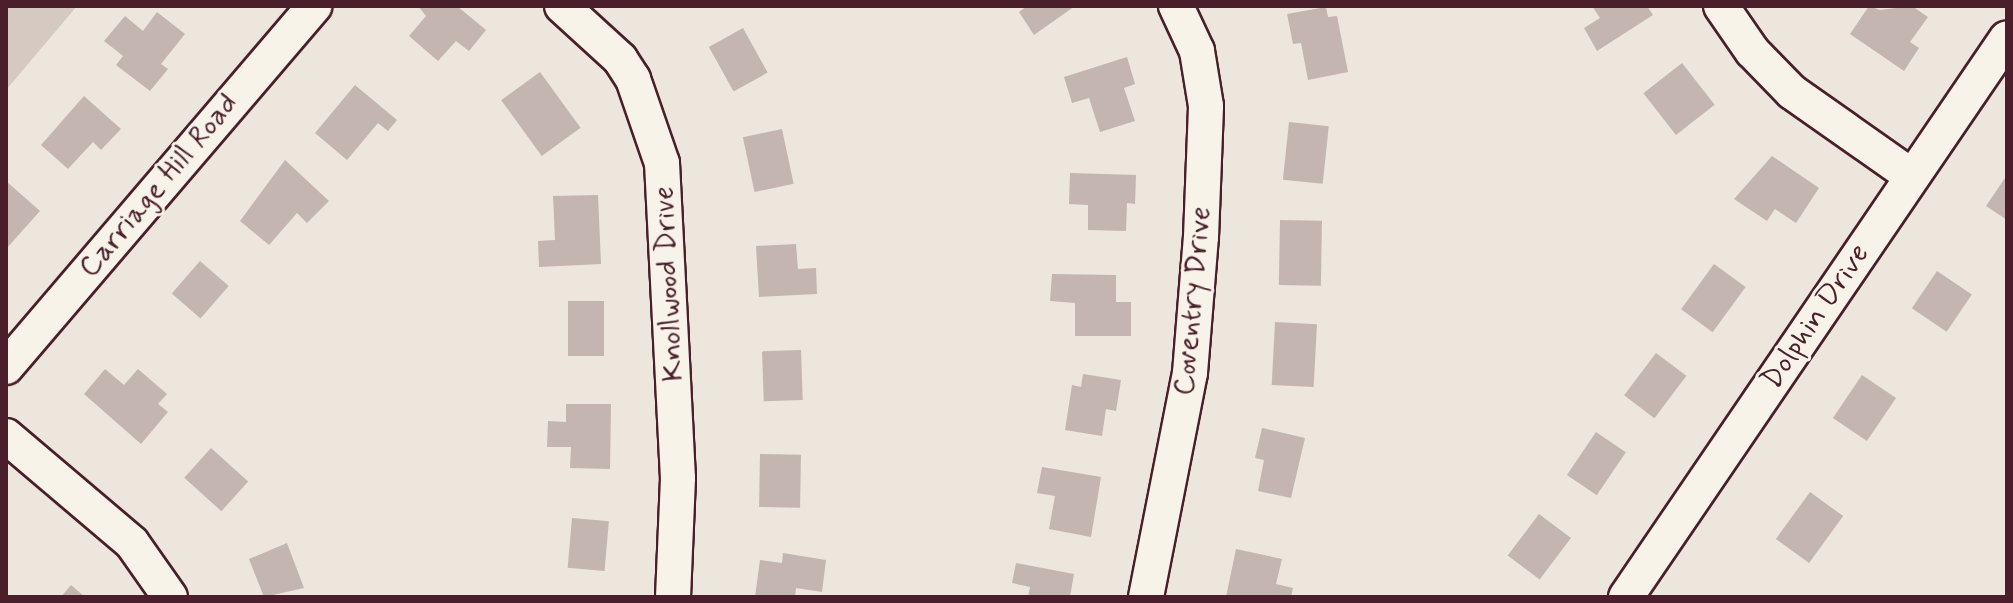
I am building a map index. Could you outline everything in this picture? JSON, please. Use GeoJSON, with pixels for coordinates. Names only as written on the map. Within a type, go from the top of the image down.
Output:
{"type":"FeatureCollection","features":[{"type":"Feature","properties":{"kind":"street","name":"Carriage Hill Road"},"geometry":{"type":"LineString","coordinates":[[6,367],[314,6]]}},
{"type":"Feature","properties":{"kind":"street","name":"Knollwood Drive"},"geometry":{"type":"LineString","coordinates":[[562,6],[620,59],[633,79],[662,163],[678,478],[673,597]]}},
{"type":"Feature","properties":{"kind":"street","name":"Coventry Drive"},"geometry":{"type":"LineString","coordinates":[[1146,597],[1190,373],[1202,222],[1203,76],[1176,6]]}},
{"type":"Feature","properties":{"kind":"street"},"geometry":{"type":"LineString","coordinates":[[1721,6],[1781,83],[1910,175]]}},
{"type":"Feature","properties":{"kind":"street","name":"Dolphin Drive"},"geometry":{"type":"LineString","coordinates":[[1626,597],[1910,175],[2007,38]]}},
{"type":"Feature","properties":{"kind":"street"},"geometry":{"type":"LineString","coordinates":[[6,436],[132,543],[170,597]]}},
{"type":"Feature","properties":{"kind":"shaded area"},"geometry":{"type":"Polygon","coordinates":[[[6,6],[77,6],[6,90],[6,6]]]}},
{"type":"Feature","properties":{"kind":"building"},"geometry":{"type":"Polygon","coordinates":[[[418,6],[457,6],[486,30],[469,51],[456,41],[438,61],[409,36],[426,16],[418,6]]]}},
{"type":"Feature","properties":{"kind":"building"},"geometry":{"type":"Polygon","coordinates":[[[1027,6],[1075,6],[1034,35],[1019,12],[1027,6]]]}},
{"type":"Feature","properties":{"kind":"building"},"geometry":{"type":"Polygon","coordinates":[[[1592,6],[1647,6],[1653,15],[1597,51],[1584,28],[1600,18],[1592,6]]]}},
{"type":"Feature","properties":{"kind":"building"},"geometry":{"type":"Polygon","coordinates":[[[1869,6],[1880,10],[1912,6],[1928,17],[1910,42],[1919,48],[1904,71],[1850,34],[1869,6]]]}},
{"type":"Feature","properties":{"kind":"building"},"geometry":{"type":"Polygon","coordinates":[[[1326,7],[1328,17],[1337,16],[1348,72],[1308,80],[1301,43],[1293,44],[1287,14],[1326,7]]]}},
{"type":"Feature","properties":{"kind":"building"},"geometry":{"type":"Polygon","coordinates":[[[157,12],[185,34],[161,64],[168,69],[150,91],[116,65],[123,56],[104,41],[125,16],[143,31],[157,12]]]}},
{"type":"Feature","properties":{"kind":"building"},"geometry":{"type":"Polygon","coordinates":[[[743,28],[768,73],[734,92],[709,47],[743,28]]]}},
{"type":"Feature","properties":{"kind":"building"},"geometry":{"type":"Polygon","coordinates":[[[1127,57],[1135,84],[1124,88],[1135,121],[1100,132],[1089,98],[1072,103],[1064,77],[1127,57]]]}},
{"type":"Feature","properties":{"kind":"building"},"geometry":{"type":"Polygon","coordinates":[[[1682,63],[1715,105],[1676,135],[1643,93],[1682,63]]]}},
{"type":"Feature","properties":{"kind":"building"},"geometry":{"type":"Polygon","coordinates":[[[540,72],[581,128],[542,156],[501,100],[540,72]]]}},
{"type":"Feature","properties":{"kind":"building"},"geometry":{"type":"Polygon","coordinates":[[[355,85],[397,120],[388,131],[378,123],[347,160],[315,133],[355,85]]]}},
{"type":"Feature","properties":{"kind":"building"},"geometry":{"type":"Polygon","coordinates":[[[84,96],[121,129],[101,150],[93,142],[68,169],[41,145],[84,96]]]}},
{"type":"Feature","properties":{"kind":"building"},"geometry":{"type":"Polygon","coordinates":[[[1289,122],[1329,126],[1323,184],[1283,180],[1289,122]]]}},
{"type":"Feature","properties":{"kind":"building"},"geometry":{"type":"Polygon","coordinates":[[[782,129],[794,184],[755,192],[743,137],[782,129]]]}},
{"type":"Feature","properties":{"kind":"building"},"geometry":{"type":"Polygon","coordinates":[[[1772,156],[1819,188],[1796,223],[1775,209],[1767,221],[1734,199],[1772,156]]]}},
{"type":"Feature","properties":{"kind":"building"},"geometry":{"type":"Polygon","coordinates":[[[285,160],[329,201],[307,223],[297,213],[269,245],[240,221],[285,160]]]}},
{"type":"Feature","properties":{"kind":"building"},"geometry":{"type":"Polygon","coordinates":[[[1070,173],[1136,175],[1135,204],[1127,203],[1126,231],[1088,230],[1088,205],[1069,204],[1070,173]]]}},
{"type":"Feature","properties":{"kind":"building"},"geometry":{"type":"Polygon","coordinates":[[[2007,175],[2007,220],[1986,206],[2007,175]]]}},
{"type":"Feature","properties":{"kind":"building"},"geometry":{"type":"Polygon","coordinates":[[[6,181],[40,211],[6,249],[6,181]]]}},
{"type":"Feature","properties":{"kind":"building"},"geometry":{"type":"Polygon","coordinates":[[[598,195],[601,264],[539,267],[538,241],[555,240],[553,196],[598,195]]]}},
{"type":"Feature","properties":{"kind":"building"},"geometry":{"type":"Polygon","coordinates":[[[1280,220],[1322,221],[1321,286],[1279,285],[1280,220]]]}},
{"type":"Feature","properties":{"kind":"building"},"geometry":{"type":"Polygon","coordinates":[[[796,244],[798,269],[816,268],[817,294],[759,297],[756,246],[796,244]]]}},
{"type":"Feature","properties":{"kind":"building"},"geometry":{"type":"Polygon","coordinates":[[[200,261],[229,286],[200,318],[172,293],[200,261]]]}},
{"type":"Feature","properties":{"kind":"building"},"geometry":{"type":"Polygon","coordinates":[[[1714,264],[1746,287],[1713,332],[1681,309],[1714,264]]]}},
{"type":"Feature","properties":{"kind":"building"},"geometry":{"type":"Polygon","coordinates":[[[1937,271],[1972,294],[1947,332],[1912,308],[1937,271]]]}},
{"type":"Feature","properties":{"kind":"building"},"geometry":{"type":"Polygon","coordinates":[[[1052,274],[1116,275],[1116,302],[1131,302],[1131,336],[1075,336],[1075,303],[1050,301],[1052,274]]]}},
{"type":"Feature","properties":{"kind":"building"},"geometry":{"type":"Polygon","coordinates":[[[568,301],[604,301],[604,356],[568,356],[568,301]]]}},
{"type":"Feature","properties":{"kind":"building"},"geometry":{"type":"Polygon","coordinates":[[[1275,322],[1317,324],[1314,387],[1272,385],[1275,322]]]}},
{"type":"Feature","properties":{"kind":"building"},"geometry":{"type":"Polygon","coordinates":[[[801,350],[803,400],[764,401],[762,351],[801,350]]]}},
{"type":"Feature","properties":{"kind":"building"},"geometry":{"type":"Polygon","coordinates":[[[1656,353],[1686,376],[1654,418],[1624,395],[1656,353]]]}},
{"type":"Feature","properties":{"kind":"building"},"geometry":{"type":"Polygon","coordinates":[[[105,369],[124,385],[138,369],[167,394],[158,404],[168,412],[141,444],[84,394],[105,369]]]}},
{"type":"Feature","properties":{"kind":"building"},"geometry":{"type":"Polygon","coordinates":[[[1083,374],[1121,380],[1116,411],[1106,409],[1102,436],[1065,430],[1072,385],[1081,387],[1083,374]]]}},
{"type":"Feature","properties":{"kind":"building"},"geometry":{"type":"Polygon","coordinates":[[[1862,375],[1896,398],[1867,441],[1833,418],[1862,375]]]}},
{"type":"Feature","properties":{"kind":"building"},"geometry":{"type":"Polygon","coordinates":[[[566,404],[611,404],[610,469],[570,468],[571,447],[547,447],[548,421],[566,422],[566,404]]]}},
{"type":"Feature","properties":{"kind":"building"},"geometry":{"type":"Polygon","coordinates":[[[1262,428],[1305,438],[1291,498],[1258,491],[1264,460],[1255,458],[1262,428]]]}},
{"type":"Feature","properties":{"kind":"building"},"geometry":{"type":"Polygon","coordinates":[[[1596,432],[1626,452],[1597,495],[1567,475],[1596,432]]]}},
{"type":"Feature","properties":{"kind":"building"},"geometry":{"type":"Polygon","coordinates":[[[211,448],[248,481],[221,511],[184,478],[211,448]]]}},
{"type":"Feature","properties":{"kind":"building"},"geometry":{"type":"Polygon","coordinates":[[[760,454],[801,455],[800,508],[759,507],[760,454]]]}},
{"type":"Feature","properties":{"kind":"building"},"geometry":{"type":"Polygon","coordinates":[[[1042,467],[1101,477],[1091,537],[1049,529],[1055,496],[1037,493],[1042,467]]]}},
{"type":"Feature","properties":{"kind":"building"},"geometry":{"type":"Polygon","coordinates":[[[1810,492],[1843,516],[1809,563],[1776,539],[1810,492]]]}},
{"type":"Feature","properties":{"kind":"building"},"geometry":{"type":"Polygon","coordinates":[[[1539,514],[1571,538],[1540,580],[1508,556],[1539,514]]]}},
{"type":"Feature","properties":{"kind":"building"},"geometry":{"type":"Polygon","coordinates":[[[572,518],[609,521],[605,571],[568,568],[572,518]]]}},
{"type":"Feature","properties":{"kind":"building"},"geometry":{"type":"Polygon","coordinates":[[[287,543],[304,588],[264,597],[249,559],[287,543]]]}},
{"type":"Feature","properties":{"kind":"building"},"geometry":{"type":"Polygon","coordinates":[[[1236,549],[1282,559],[1276,584],[1293,588],[1291,597],[1226,597],[1236,549]]]}},
{"type":"Feature","properties":{"kind":"building"},"geometry":{"type":"Polygon","coordinates":[[[783,553],[826,560],[822,592],[796,588],[795,597],[755,597],[760,560],[782,563],[783,553]]]}},
{"type":"Feature","properties":{"kind":"building"},"geometry":{"type":"Polygon","coordinates":[[[1016,563],[1074,574],[1070,597],[1028,597],[1030,587],[1012,583],[1016,563]]]}},
{"type":"Feature","properties":{"kind":"building"},"geometry":{"type":"Polygon","coordinates":[[[71,585],[85,597],[61,597],[71,585]]]}}]}
